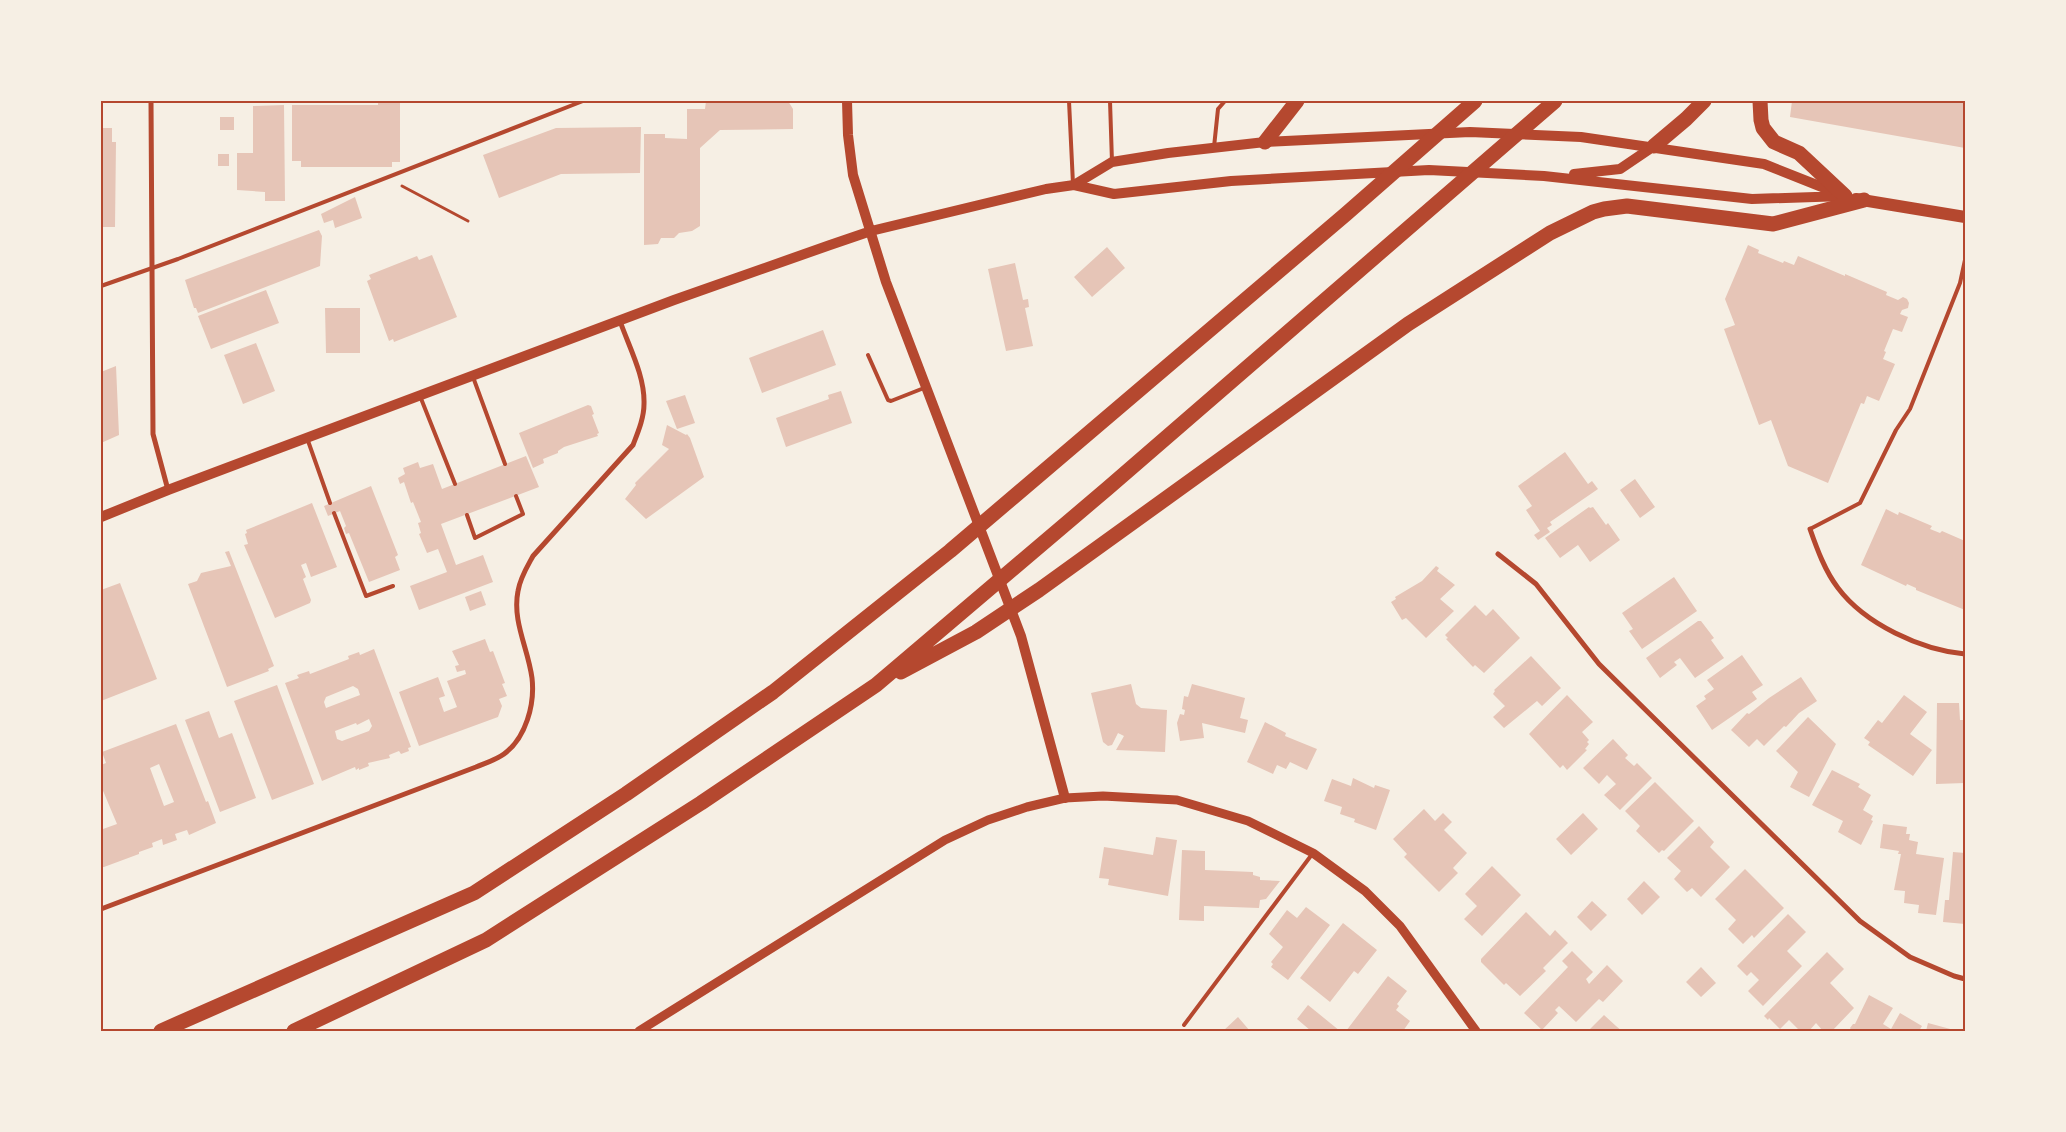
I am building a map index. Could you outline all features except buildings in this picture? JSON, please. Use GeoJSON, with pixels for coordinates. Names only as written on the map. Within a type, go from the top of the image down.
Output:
{"type":"FeatureCollection","features":[{"type":"Feature","properties":{"kind":"highway"},"geometry":{"type":"LineString","coordinates":[[1264,142],[1297,101]]}},
{"type":"Feature","properties":{"kind":"highway"},"geometry":{"type":"LineString","coordinates":[[162,1031],[474,893],[626,794],[773,692],[950,551],[1004,503],[1346,214],[1475,101]]}},
{"type":"Feature","properties":{"kind":"highway"},"geometry":{"type":"LineString","coordinates":[[294,1031],[486,940],[701,804],[876,685],[1108,488],[1555,101]]}},
{"type":"Feature","properties":{"kind":"highway"},"geometry":{"type":"LineString","coordinates":[[1654,146],[1704,101]]}},
{"type":"Feature","properties":{"kind":"highway"},"geometry":{"type":"LineString","coordinates":[[1760,101],[1763,128],[1774,142],[1799,152],[1845,196]]}},
{"type":"Feature","properties":{"kind":"highway"},"geometry":{"type":"LineString","coordinates":[[876,685],[976,632],[1039,590],[1408,324],[1550,233],[1593,212],[1627,206],[1773,224],[1864,200]]}},
{"type":"Feature","properties":{"kind":"main road"},"geometry":{"type":"LineString","coordinates":[[847,101],[848,135],[853,175],[886,282],[1021,636],[1065,798]]}},
{"type":"Feature","properties":{"kind":"main road"},"geometry":{"type":"LineString","coordinates":[[1074,185],[1112,162],[1214,147],[1264,142],[1470,132],[1581,137],[1654,146],[1764,164],[1845,196],[1965,217]]}},
{"type":"Feature","properties":{"kind":"main road"},"geometry":{"type":"LineString","coordinates":[[1544,176],[1620,169],[1654,146]]}},
{"type":"Feature","properties":{"kind":"main road"},"geometry":{"type":"LineString","coordinates":[[101,516],[727,281],[871,232],[1046,189],[1074,185],[1114,194],[1231,181],[1410,171],[1544,176],[1752,199],[1845,196]]}},
{"type":"Feature","properties":{"kind":"street"},"geometry":{"type":"LineString","coordinates":[[151,101],[153,434],[168,490]]}},
{"type":"Feature","properties":{"kind":"street"},"geometry":{"type":"LineString","coordinates":[[101,909],[476,767],[504,754],[522,734],[531,707],[532,678],[517,618],[517,592],[521,577],[533,556],[633,445],[640,428],[644,404],[642,382],[620,321]]}},
{"type":"Feature","properties":{"kind":"street"},"geometry":{"type":"LineString","coordinates":[[1810,529],[1820,556],[1838,588],[1868,617],[1906,639],[1965,654]]}},
{"type":"Feature","properties":{"kind":"street"},"geometry":{"type":"LineString","coordinates":[[1498,554],[1536,584],[1599,664],[1860,921],[1910,957],[1965,979]]}},
{"type":"Feature","properties":{"kind":"street"},"geometry":{"type":"LineString","coordinates":[[639,1031],[945,840],[988,820],[1027,807],[1065,798],[1103,796],[1177,800],[1248,821],[1313,853],[1365,891],[1400,926],[1476,1031]]}},
{"type":"Feature","properties":{"kind":"lane"},"geometry":{"type":"LineString","coordinates":[[101,286],[583,101]]}},
{"type":"Feature","properties":{"kind":"lane"},"geometry":{"type":"LineString","coordinates":[[1069,101],[1074,185]]}},
{"type":"Feature","properties":{"kind":"lane"},"geometry":{"type":"LineString","coordinates":[[1110,101],[1112,162]]}},
{"type":"Feature","properties":{"kind":"lane"},"geometry":{"type":"LineString","coordinates":[[1214,147],[1218,109],[1224,101]]}},
{"type":"Feature","properties":{"kind":"lane"},"geometry":{"type":"LineString","coordinates":[[1810,529],[1860,503],[1896,430],[1910,409],[1960,283],[1965,260]]}},
{"type":"Feature","properties":{"kind":"lane"},"geometry":{"type":"LineString","coordinates":[[868,354],[888,400],[891,401],[926,388]]}},
{"type":"Feature","properties":{"kind":"lane"},"geometry":{"type":"LineString","coordinates":[[473,376],[505,464]]}},
{"type":"Feature","properties":{"kind":"lane"},"geometry":{"type":"LineString","coordinates":[[420,396],[455,484]]}},
{"type":"Feature","properties":{"kind":"lane"},"geometry":{"type":"LineString","coordinates":[[307,438],[330,503]]}},
{"type":"Feature","properties":{"kind":"lane"},"geometry":{"type":"LineString","coordinates":[[467,515],[475,538],[523,514],[516,496]]}},
{"type":"Feature","properties":{"kind":"lane"},"geometry":{"type":"LineString","coordinates":[[334,514],[366,596],[393,586]]}},
{"type":"Feature","properties":{"kind":"lane"},"geometry":{"type":"LineString","coordinates":[[1184,1025],[1313,853]]}},
{"type":"Feature","properties":{"kind":"path"},"geometry":{"type":"LineString","coordinates":[[386,178],[468,221]]}}]}
